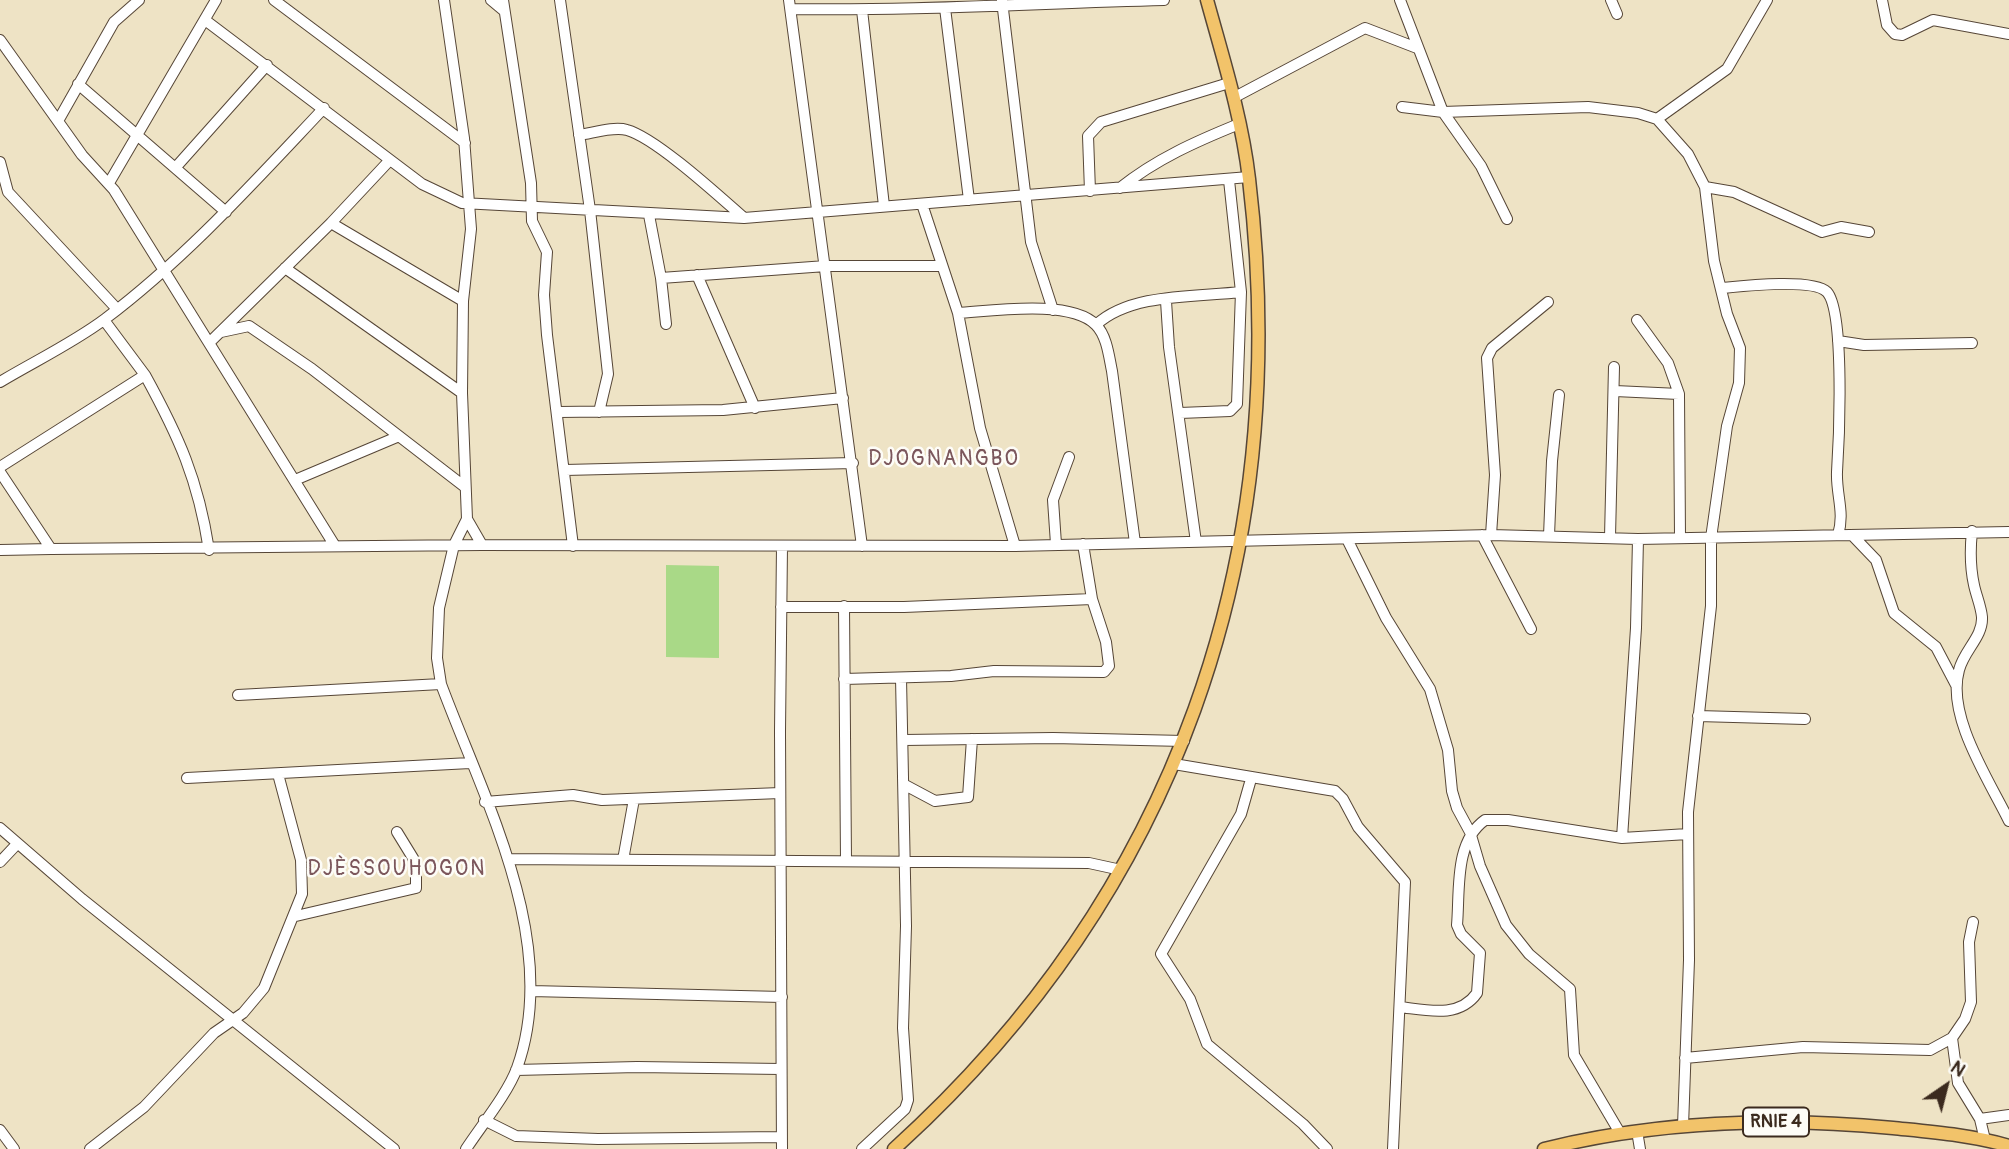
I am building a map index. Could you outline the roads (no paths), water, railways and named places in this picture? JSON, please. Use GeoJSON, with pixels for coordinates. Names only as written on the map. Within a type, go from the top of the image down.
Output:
{"type":"FeatureCollection","features":[{"type":"Feature","properties":{"kind":"main road"},"geometry":{"type":"LineString","coordinates":[[894,1149],[971,1076],[1029,1009],[1073,947],[1121,870],[1174,764],[1220,634],[1241,541],[1256,429],[1258,301],[1249,177],[1233,98],[1207,0]]}},
{"type":"Feature","properties":{"kind":"main road","name":"RNIE 4"},"geometry":{"type":"LineString","coordinates":[[1544,1149],[1620,1133],[1760,1121],[1835,1123],[1985,1140],[2009,1146]]}},
{"type":"Feature","properties":{"kind":"street"},"geometry":{"type":"LineString","coordinates":[[58,121],[114,22],[139,0]]}},
{"type":"Feature","properties":{"kind":"street"},"geometry":{"type":"LineString","coordinates":[[109,183],[216,0]]}},
{"type":"Feature","properties":{"kind":"street"},"geometry":{"type":"LineString","coordinates":[[274,0],[465,144]]}},
{"type":"Feature","properties":{"kind":"street"},"geometry":{"type":"LineString","coordinates":[[444,0],[465,144],[470,204],[471,247],[463,302],[462,393],[467,519],[482,545]]}},
{"type":"Feature","properties":{"kind":"street"},"geometry":{"type":"LineString","coordinates":[[491,0],[503,5],[522,114],[533,226],[547,252],[544,295],[547,334],[559,412],[573,546]]}},
{"type":"Feature","properties":{"kind":"street"},"geometry":{"type":"LineString","coordinates":[[560,0],[590,210],[608,374],[599,412]]}},
{"type":"Feature","properties":{"kind":"street"},"geometry":{"type":"LineString","coordinates":[[862,546],[790,4],[862,10],[945,8],[1002,2],[1164,0]]}},
{"type":"Feature","properties":{"kind":"street"},"geometry":{"type":"LineString","coordinates":[[1400,0],[1443,112],[1487,177],[1507,219]]}},
{"type":"Feature","properties":{"kind":"street"},"geometry":{"type":"LineString","coordinates":[[1611,0],[1617,14]]}},
{"type":"Feature","properties":{"kind":"street"},"geometry":{"type":"LineString","coordinates":[[1657,119],[1727,69],[1767,0]]}},
{"type":"Feature","properties":{"kind":"street"},"geometry":{"type":"LineString","coordinates":[[1882,0],[1887,24],[1895,34],[1902,35],[1933,20],[2009,34]]}},
{"type":"Feature","properties":{"kind":"street"},"geometry":{"type":"LineString","coordinates":[[1002,2],[1031,242],[1053,310]]}},
{"type":"Feature","properties":{"kind":"street"},"geometry":{"type":"LineString","coordinates":[[945,8],[969,200]]}},
{"type":"Feature","properties":{"kind":"street"},"geometry":{"type":"LineString","coordinates":[[862,10],[884,205]]}},
{"type":"Feature","properties":{"kind":"street"},"geometry":{"type":"LineString","coordinates":[[205,20],[324,108],[389,161],[438,194],[470,204],[744,218],[1249,177]]}},
{"type":"Feature","properties":{"kind":"street"},"geometry":{"type":"LineString","coordinates":[[1233,98],[1365,28],[1417,48]]}},
{"type":"Feature","properties":{"kind":"street"},"geometry":{"type":"LineString","coordinates":[[0,40],[82,155],[109,183],[335,546]]}},
{"type":"Feature","properties":{"kind":"street"},"geometry":{"type":"LineString","coordinates":[[176,167],[267,65]]}},
{"type":"Feature","properties":{"kind":"street"},"geometry":{"type":"LineString","coordinates":[[1090,191],[1088,136],[1101,122],[1229,83]]}},
{"type":"Feature","properties":{"kind":"street"},"geometry":{"type":"LineString","coordinates":[[78,84],[226,212]]}},
{"type":"Feature","properties":{"kind":"street"},"geometry":{"type":"LineString","coordinates":[[1402,107],[1443,112],[1588,107],[1638,113],[1657,119],[1688,154],[1705,187],[1714,261],[1740,348],[1739,383],[1727,426],[1711,538],[1711,606],[1688,834],[1689,960],[1683,1126]]}},
{"type":"Feature","properties":{"kind":"street"},"geometry":{"type":"LineString","coordinates":[[0,382],[104,320],[226,212],[324,108]]}},
{"type":"Feature","properties":{"kind":"street"},"geometry":{"type":"LineString","coordinates":[[1119,188],[1140,172],[1194,142],[1239,124]]}},
{"type":"Feature","properties":{"kind":"street"},"geometry":{"type":"LineString","coordinates":[[579,135],[621,129],[635,134],[681,165],[744,218]]}},
{"type":"Feature","properties":{"kind":"street"},"geometry":{"type":"LineString","coordinates":[[209,343],[331,223],[389,161]]}},
{"type":"Feature","properties":{"kind":"street"},"geometry":{"type":"LineString","coordinates":[[0,162],[8,192],[117,309]]}},
{"type":"Feature","properties":{"kind":"street"},"geometry":{"type":"LineString","coordinates":[[1180,413],[1230,411],[1237,404],[1241,292],[1229,180]]}},
{"type":"Feature","properties":{"kind":"street"},"geometry":{"type":"LineString","coordinates":[[1705,187],[1734,192],[1822,232],[1841,227],[1869,232]]}},
{"type":"Feature","properties":{"kind":"street"},"geometry":{"type":"LineString","coordinates":[[922,204],[940,267],[958,313],[977,415],[1015,546]]}},
{"type":"Feature","properties":{"kind":"street"},"geometry":{"type":"LineString","coordinates":[[649,215],[662,278],[666,324]]}},
{"type":"Feature","properties":{"kind":"street"},"geometry":{"type":"LineString","coordinates":[[331,223],[463,302]]}},
{"type":"Feature","properties":{"kind":"street"},"geometry":{"type":"LineString","coordinates":[[662,278],[826,266],[940,267]]}},
{"type":"Feature","properties":{"kind":"street"},"geometry":{"type":"LineString","coordinates":[[285,268],[462,393]]}},
{"type":"Feature","properties":{"kind":"street"},"geometry":{"type":"LineString","coordinates":[[696,275],[755,408]]}},
{"type":"Feature","properties":{"kind":"street"},"geometry":{"type":"LineString","coordinates":[[1722,288],[1764,285],[1822,289],[1829,296],[1838,341],[1841,436],[1837,475],[1843,511],[1838,535]]}},
{"type":"Feature","properties":{"kind":"street"},"geometry":{"type":"LineString","coordinates":[[1096,325],[1128,305],[1241,292]]}},
{"type":"Feature","properties":{"kind":"street"},"geometry":{"type":"LineString","coordinates":[[1166,301],[1169,347],[1196,542]]}},
{"type":"Feature","properties":{"kind":"street"},"geometry":{"type":"LineString","coordinates":[[1531,629],[1486,535],[1494,475],[1487,358],[1492,348],[1548,302]]}},
{"type":"Feature","properties":{"kind":"street"},"geometry":{"type":"LineString","coordinates":[[243,309],[249,327],[312,369],[465,486]]}},
{"type":"Feature","properties":{"kind":"street"},"geometry":{"type":"LineString","coordinates":[[958,313],[1053,310],[1071,312],[1096,325],[1105,343],[1112,371],[1135,543]]}},
{"type":"Feature","properties":{"kind":"street"},"geometry":{"type":"LineString","coordinates":[[104,320],[145,375],[178,435],[202,504],[209,550]]}},
{"type":"Feature","properties":{"kind":"street"},"geometry":{"type":"LineString","coordinates":[[1637,320],[1668,363],[1679,394],[1680,537]]}},
{"type":"Feature","properties":{"kind":"street"},"geometry":{"type":"LineString","coordinates":[[221,332],[249,327]]}},
{"type":"Feature","properties":{"kind":"street"},"geometry":{"type":"LineString","coordinates":[[1838,341],[1864,345],[1972,343]]}},
{"type":"Feature","properties":{"kind":"street"},"geometry":{"type":"LineString","coordinates":[[1610,537],[1614,367]]}},
{"type":"Feature","properties":{"kind":"street"},"geometry":{"type":"LineString","coordinates":[[51,549],[0,469],[145,375]]}},
{"type":"Feature","properties":{"kind":"street"},"geometry":{"type":"LineString","coordinates":[[1615,391],[1679,394]]}},
{"type":"Feature","properties":{"kind":"street"},"geometry":{"type":"LineString","coordinates":[[1549,536],[1552,461],[1559,396]]}},
{"type":"Feature","properties":{"kind":"street"},"geometry":{"type":"LineString","coordinates":[[559,412],[755,408],[843,398]]}},
{"type":"Feature","properties":{"kind":"street"},"geometry":{"type":"LineString","coordinates":[[295,480],[397,436]]}},
{"type":"Feature","properties":{"kind":"street"},"geometry":{"type":"LineString","coordinates":[[1056,544],[1053,500],[1069,457]]}},
{"type":"Feature","properties":{"kind":"street"},"geometry":{"type":"LineString","coordinates":[[565,470],[853,463]]}},
{"type":"Feature","properties":{"kind":"street"},"geometry":{"type":"LineString","coordinates":[[466,1149],[516,1070],[531,991],[529,950],[509,859],[441,684],[437,658],[439,608],[454,545],[467,519]]}},
{"type":"Feature","properties":{"kind":"street"},"geometry":{"type":"LineString","coordinates":[[1972,531],[1970,557],[1982,615],[1981,631],[1966,650],[1956,685],[1958,704],[1968,736],[2009,821]]}},
{"type":"Feature","properties":{"kind":"street"},"geometry":{"type":"LineString","coordinates":[[0,550],[209,550],[454,545],[1015,546],[1486,535],[1639,539],[2009,532]]}},
{"type":"Feature","properties":{"kind":"street"},"geometry":{"type":"LineString","coordinates":[[1852,535],[1876,559],[1894,613],[1936,648],[1956,685]]}},
{"type":"Feature","properties":{"kind":"street"},"geometry":{"type":"LineString","coordinates":[[1347,539],[1386,618],[1430,689],[1448,750],[1452,791],[1471,832],[1480,866],[1506,925],[1529,954],[1570,989],[1574,1055],[1620,1133]]}},
{"type":"Feature","properties":{"kind":"street"},"geometry":{"type":"LineString","coordinates":[[1622,838],[1639,539]]}},
{"type":"Feature","properties":{"kind":"street"},"geometry":{"type":"LineString","coordinates":[[844,679],[994,671],[1104,671],[1109,666],[1109,653],[1092,600],[1083,544]]}},
{"type":"Feature","properties":{"kind":"street"},"geometry":{"type":"LineString","coordinates":[[782,546],[782,1149]]}},
{"type":"Feature","properties":{"kind":"street"},"geometry":{"type":"LineString","coordinates":[[781,607],[1092,600]]}},
{"type":"Feature","properties":{"kind":"street"},"geometry":{"type":"LineString","coordinates":[[844,606],[846,860]]}},
{"type":"Feature","properties":{"kind":"street"},"geometry":{"type":"LineString","coordinates":[[862,1149],[905,1109],[908,1100],[903,1028],[906,926],[901,678]]}},
{"type":"Feature","properties":{"kind":"street"},"geometry":{"type":"LineString","coordinates":[[238,695],[441,684]]}},
{"type":"Feature","properties":{"kind":"street"},"geometry":{"type":"LineString","coordinates":[[1698,716],[1805,719]]}},
{"type":"Feature","properties":{"kind":"street"},"geometry":{"type":"LineString","coordinates":[[905,785],[935,801],[966,798],[970,793],[972,739]]}},
{"type":"Feature","properties":{"kind":"street"},"geometry":{"type":"LineString","coordinates":[[904,740],[1184,741]]}},
{"type":"Feature","properties":{"kind":"street"},"geometry":{"type":"LineString","coordinates":[[187,779],[470,763]]}},
{"type":"Feature","properties":{"kind":"street"},"geometry":{"type":"LineString","coordinates":[[1174,764],[1337,793],[1358,827],[1403,879],[1405,913],[1393,1149]]}},
{"type":"Feature","properties":{"kind":"street"},"geometry":{"type":"LineString","coordinates":[[90,1149],[145,1107],[214,1033],[254,1003],[264,988],[296,916],[302,894],[301,860],[278,774]]}},
{"type":"Feature","properties":{"kind":"street"},"geometry":{"type":"LineString","coordinates":[[1251,779],[1241,814],[1161,954],[1190,999],[1208,1044],[1303,1124],[1327,1149]]}},
{"type":"Feature","properties":{"kind":"street"},"geometry":{"type":"LineString","coordinates":[[485,802],[573,795],[602,800],[780,793]]}},
{"type":"Feature","properties":{"kind":"street"},"geometry":{"type":"LineString","coordinates":[[623,860],[634,799]]}},
{"type":"Feature","properties":{"kind":"street"},"geometry":{"type":"LineString","coordinates":[[1399,1007],[1439,1011],[1462,1007],[1477,993],[1480,953],[1461,934],[1457,925],[1462,857],[1471,832],[1488,818],[1622,838],[1688,834]]}},
{"type":"Feature","properties":{"kind":"street"},"geometry":{"type":"LineString","coordinates":[[0,828],[232,1021],[394,1149]]}},
{"type":"Feature","properties":{"kind":"street"},"geometry":{"type":"LineString","coordinates":[[296,916],[416,888],[416,863],[397,832]]}},
{"type":"Feature","properties":{"kind":"street"},"geometry":{"type":"LineString","coordinates":[[0,862],[17,844]]}},
{"type":"Feature","properties":{"kind":"street"},"geometry":{"type":"LineString","coordinates":[[509,859],[1088,863],[1121,870]]}},
{"type":"Feature","properties":{"kind":"street"},"geometry":{"type":"LineString","coordinates":[[1685,1058],[1803,1047],[1919,1052],[1952,1038],[1965,1019],[1971,1002],[1969,942],[1973,922]]}},
{"type":"Feature","properties":{"kind":"street"},"geometry":{"type":"LineString","coordinates":[[531,991],[782,997]]}},
{"type":"Feature","properties":{"kind":"street"},"geometry":{"type":"LineString","coordinates":[[1952,1038],[1958,1083],[1980,1119],[1985,1140]]}},
{"type":"Feature","properties":{"kind":"street"},"geometry":{"type":"LineString","coordinates":[[516,1070],[637,1067],[781,1069]]}},
{"type":"Feature","properties":{"kind":"street"},"geometry":{"type":"LineString","coordinates":[[1980,1119],[2009,1115]]}},
{"type":"Feature","properties":{"kind":"street"},"geometry":{"type":"LineString","coordinates":[[484,1120],[516,1136],[598,1139],[781,1137]]}},
{"type":"Feature","properties":{"kind":"street"},"geometry":{"type":"LineString","coordinates":[[0,1130],[12,1149]]}},
{"type":"Feature","properties":{"kind":"street"},"geometry":{"type":"LineString","coordinates":[[1637,1131],[1640,1149]]}},
{"type":"Feature","properties":{"kind":"district","name":"DJOGNANGBO"},"geometry":{"type":"Point","coordinates":[944,460]}},
{"type":"Feature","properties":{"kind":"district","name":"DJÈSSOUHOGON"},"geometry":{"type":"Point","coordinates":[397,870]}}]}
